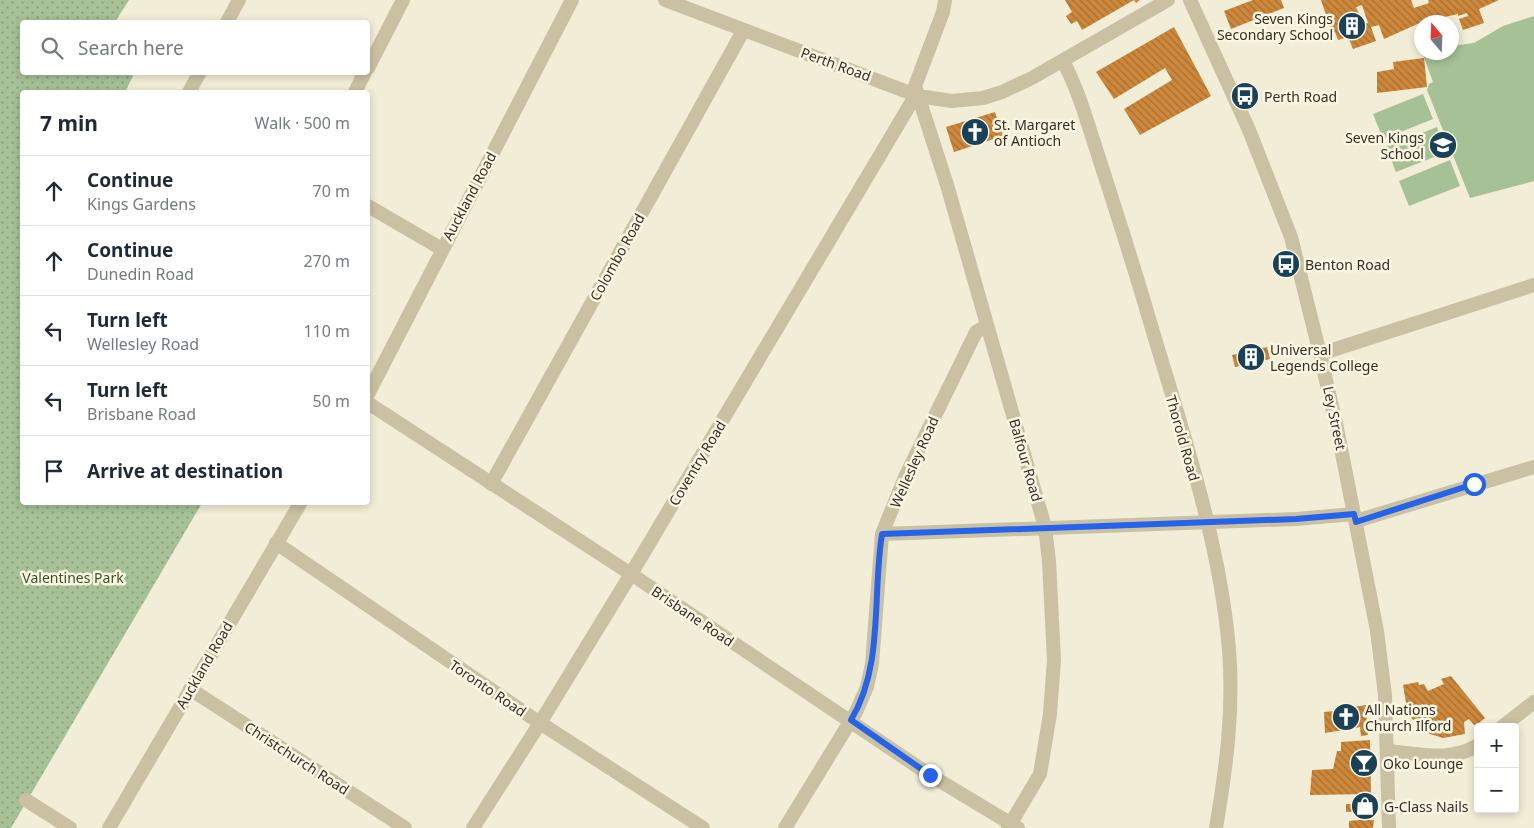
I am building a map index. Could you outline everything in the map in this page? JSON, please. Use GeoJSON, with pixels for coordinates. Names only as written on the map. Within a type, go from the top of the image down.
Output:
{"type":"FeatureCollection","features":[{"type":"Feature","properties":{"kind":"street"},"geometry":{"type":"LineString","coordinates":[[228,20],[239,0]]}},
{"type":"Feature","properties":{"kind":"street"},"geometry":{"type":"LineString","coordinates":[[370,64],[403,0]]}},
{"type":"Feature","properties":{"kind":"street","name":"Auckland Road"},"geometry":{"type":"LineString","coordinates":[[370,390],[572,0]]}},
{"type":"Feature","properties":{"kind":"street","name":"Perth Road"},"geometry":{"type":"LineString","coordinates":[[665,0],[918,96],[952,101],[983,98],[1020,84],[1168,0]]}},
{"type":"Feature","properties":{"kind":"street"},"geometry":{"type":"LineString","coordinates":[[918,96],[916,86],[943,12],[945,0]]}},
{"type":"Feature","properties":{"kind":"street","name":"Ley Street"},"geometry":{"type":"LineString","coordinates":[[1190,0],[1248,130],[1291,237],[1320,354],[1377,631],[1386,695],[1388,828]]}},
{"type":"Feature","properties":{"kind":"street","name":"Colombo Road"},"geometry":{"type":"LineString","coordinates":[[491,484],[743,31]]}},
{"type":"Feature","properties":{"kind":"street","name":"Thorold Road"},"geometry":{"type":"LineString","coordinates":[[1063,61],[1084,112],[1131,256],[1207,521],[1224,606],[1230,650],[1231,699],[1227,761],[1216,828]]}},
{"type":"Feature","properties":{"kind":"street"},"geometry":{"type":"LineString","coordinates":[[190,90],[198,75]]}},
{"type":"Feature","properties":{"kind":"street"},"geometry":{"type":"LineString","coordinates":[[356,90],[364,75]]}},
{"type":"Feature","properties":{"kind":"street","name":"Balfour Road"},"geometry":{"type":"LineString","coordinates":[[918,96],[927,118],[1045,528],[1049,561],[1054,660],[1050,714],[1040,774],[1013,826]]}},
{"type":"Feature","properties":{"kind":"street","name":"Coventry Road"},"geometry":{"type":"LineString","coordinates":[[473,828],[540,723],[911,103],[918,96]]}},
{"type":"Feature","properties":{"kind":"street"},"geometry":{"type":"LineString","coordinates":[[370,207],[442,248]]}},
{"type":"Feature","properties":{"kind":"street"},"geometry":{"type":"LineString","coordinates":[[1320,354],[1534,285]]}},
{"type":"Feature","properties":{"kind":"street","name":"Wellesley Road"},"geometry":{"type":"LineString","coordinates":[[785,828],[851,720],[866,687],[872,664],[882,534],[905,477],[971,340],[976,332],[986,326]]}},
{"type":"Feature","properties":{"kind":"street","name":"Brisbane Road"},"geometry":{"type":"LineString","coordinates":[[370,404],[630,574],[788,681],[851,720],[930,775],[1013,826]]}},
{"type":"Feature","properties":{"kind":"street"},"geometry":{"type":"LineString","coordinates":[[882,534],[1207,521],[1355,518],[1534,467]]}},
{"type":"Feature","properties":{"kind":"street","name":"Auckland Road"},"geometry":{"type":"LineString","coordinates":[[110,828],[190,688],[299,505]]}},
{"type":"Feature","properties":{"kind":"street","name":"Toronto Road"},"geometry":{"type":"LineString","coordinates":[[276,543],[540,723],[702,828]]}},
{"type":"Feature","properties":{"kind":"street","name":"Christchurch Road"},"geometry":{"type":"LineString","coordinates":[[190,688],[404,828]]}},
{"type":"Feature","properties":{"kind":"street"},"geometry":{"type":"LineString","coordinates":[[1507,723],[1534,702]]}},
{"type":"Feature","properties":{"kind":"street"},"geometry":{"type":"LineString","coordinates":[[1387,751],[1446,757],[1467,752],[1474,748]]}},
{"type":"Feature","properties":{"kind":"street"},"geometry":{"type":"LineString","coordinates":[[26,800],[70,828]]}},
{"type":"Feature","properties":{"kind":"green space","name":"Valentines Park"},"geometry":{"type":"Polygon","coordinates":[[[0,0],[129,0],[116,20],[20,20],[20,75],[133,76],[126,90],[20,90],[20,505],[201,505],[11,828],[0,828],[0,0]]]}},
{"type":"Feature","properties":{"kind":"green space"},"geometry":{"type":"Polygon","coordinates":[[[1534,16],[1534,181],[1470,198],[1427,90],[1429,84],[1433,82],[1425,60],[1459,60],[1459,45],[1474,43],[1503,26],[1534,16]]]}},
{"type":"Feature","properties":{"kind":"green space"},"geometry":{"type":"Polygon","coordinates":[[[1423,94],[1433,119],[1383,139],[1373,114],[1423,94]]]}},
{"type":"Feature","properties":{"kind":"green space"},"geometry":{"type":"Polygon","coordinates":[[[1437,127],[1447,152],[1396,172],[1386,147],[1437,127]]]}},
{"type":"Feature","properties":{"kind":"green space"},"geometry":{"type":"Polygon","coordinates":[[[1450,160],[1460,186],[1409,206],[1399,181],[1450,160]]]}},
{"type":"Feature","properties":{"kind":"building"},"geometry":{"type":"Polygon","coordinates":[[[1065,0],[1134,0],[1082,30],[1077,21],[1071,24],[1066,16],[1072,12],[1065,0]]]}},
{"type":"Feature","properties":{"kind":"building"},"geometry":{"type":"Polygon","coordinates":[[[1253,0],[1281,0],[1284,8],[1231,29],[1224,11],[1253,0]]]}},
{"type":"Feature","properties":{"kind":"building","name":"Seven Kings Secondary School"},"geometry":{"type":"Polygon","coordinates":[[[1321,0],[1411,0],[1414,8],[1429,3],[1428,0],[1499,0],[1479,9],[1484,23],[1463,30],[1459,19],[1468,16],[1467,13],[1459,16],[1458,14],[1414,15],[1414,26],[1384,39],[1379,25],[1371,27],[1376,41],[1353,49],[1348,37],[1338,40],[1335,32],[1332,33],[1321,0]],[[1362,5],[1356,7],[1364,24],[1368,23],[1362,5]]]}},
{"type":"Feature","properties":{"kind":"building"},"geometry":{"type":"Polygon","coordinates":[[[1174,27],[1211,96],[1140,135],[1124,109],[1172,80],[1165,68],[1114,99],[1096,72],[1174,27]]]}},
{"type":"Feature","properties":{"kind":"building"},"geometry":{"type":"Polygon","coordinates":[[[1424,60],[1427,87],[1377,93],[1377,72],[1394,69],[1393,62],[1424,60]]]}},
{"type":"Feature","properties":{"kind":"building","name":"St. Margaret of Antioch"},"geometry":{"type":"Polygon","coordinates":[[[995,112],[1003,136],[954,152],[946,127],[995,112]]]}},
{"type":"Feature","properties":{"kind":"building","name":"Universal Legends College"},"geometry":{"type":"Polygon","coordinates":[[[1267,347],[1270,359],[1235,367],[1232,355],[1267,347]]]}},
{"type":"Feature","properties":{"kind":"building"},"geometry":{"type":"Polygon","coordinates":[[[1451,676],[1485,718],[1479,723],[1474,723],[1474,725],[1469,719],[1464,722],[1465,734],[1443,738],[1430,734],[1412,719],[1407,709],[1403,685],[1418,682],[1419,685],[1424,684],[1428,691],[1444,684],[1441,679],[1451,676]]]}},
{"type":"Feature","properties":{"kind":"building","name":"All Nations Church Ilford"},"geometry":{"type":"Polygon","coordinates":[[[1366,705],[1368,735],[1361,736],[1360,727],[1325,733],[1324,712],[1354,709],[1354,707],[1366,705]]]}},
{"type":"Feature","properties":{"kind":"building"},"geometry":{"type":"Polygon","coordinates":[[[1370,740],[1371,794],[1310,795],[1312,770],[1333,769],[1337,751],[1341,751],[1341,742],[1370,740]]]}},
{"type":"Feature","properties":{"kind":"building"},"geometry":{"type":"Polygon","coordinates":[[[1357,802],[1373,802],[1373,811],[1346,812],[1346,804],[1357,804],[1357,802]]]}},
{"type":"Feature","properties":{"kind":"building"},"geometry":{"type":"Polygon","coordinates":[[[1374,820],[1373,828],[1349,828],[1349,821],[1374,820]]]}},
{"type":"Feature","properties":{"kind":"place","name":"Seven Kings Secondary School"},"geometry":{"type":"Point","coordinates":[1352,26]}},
{"type":"Feature","properties":{"kind":"place","name":"Perth Road"},"geometry":{"type":"Point","coordinates":[1245,96]}},
{"type":"Feature","properties":{"kind":"place","name":"St. Margaret of Antioch"},"geometry":{"type":"Point","coordinates":[975,132]}},
{"type":"Feature","properties":{"kind":"place","name":"Seven Kings School"},"geometry":{"type":"Point","coordinates":[1443,145]}},
{"type":"Feature","properties":{"kind":"place","name":"Benton Road"},"geometry":{"type":"Point","coordinates":[1286,264]}},
{"type":"Feature","properties":{"kind":"place","name":"Universal Legends College"},"geometry":{"type":"Point","coordinates":[1251,357]}},
{"type":"Feature","properties":{"kind":"place","name":"All Nations Church Ilford"},"geometry":{"type":"Point","coordinates":[1346,717]}},
{"type":"Feature","properties":{"kind":"place","name":"Oko Lounge"},"geometry":{"type":"Point","coordinates":[1364,763]}},
{"type":"Feature","properties":{"kind":"place","name":"G-Class Nails"},"geometry":{"type":"Point","coordinates":[1365,806]}},
{"type":"Feature","properties":{"kind":"route"},"geometry":{"type":"LineString","coordinates":[[930,775],[851,720],[866,687],[872,664],[882,534],[1296,519],[1354,514],[1356,522],[1474,484]]}}]}
